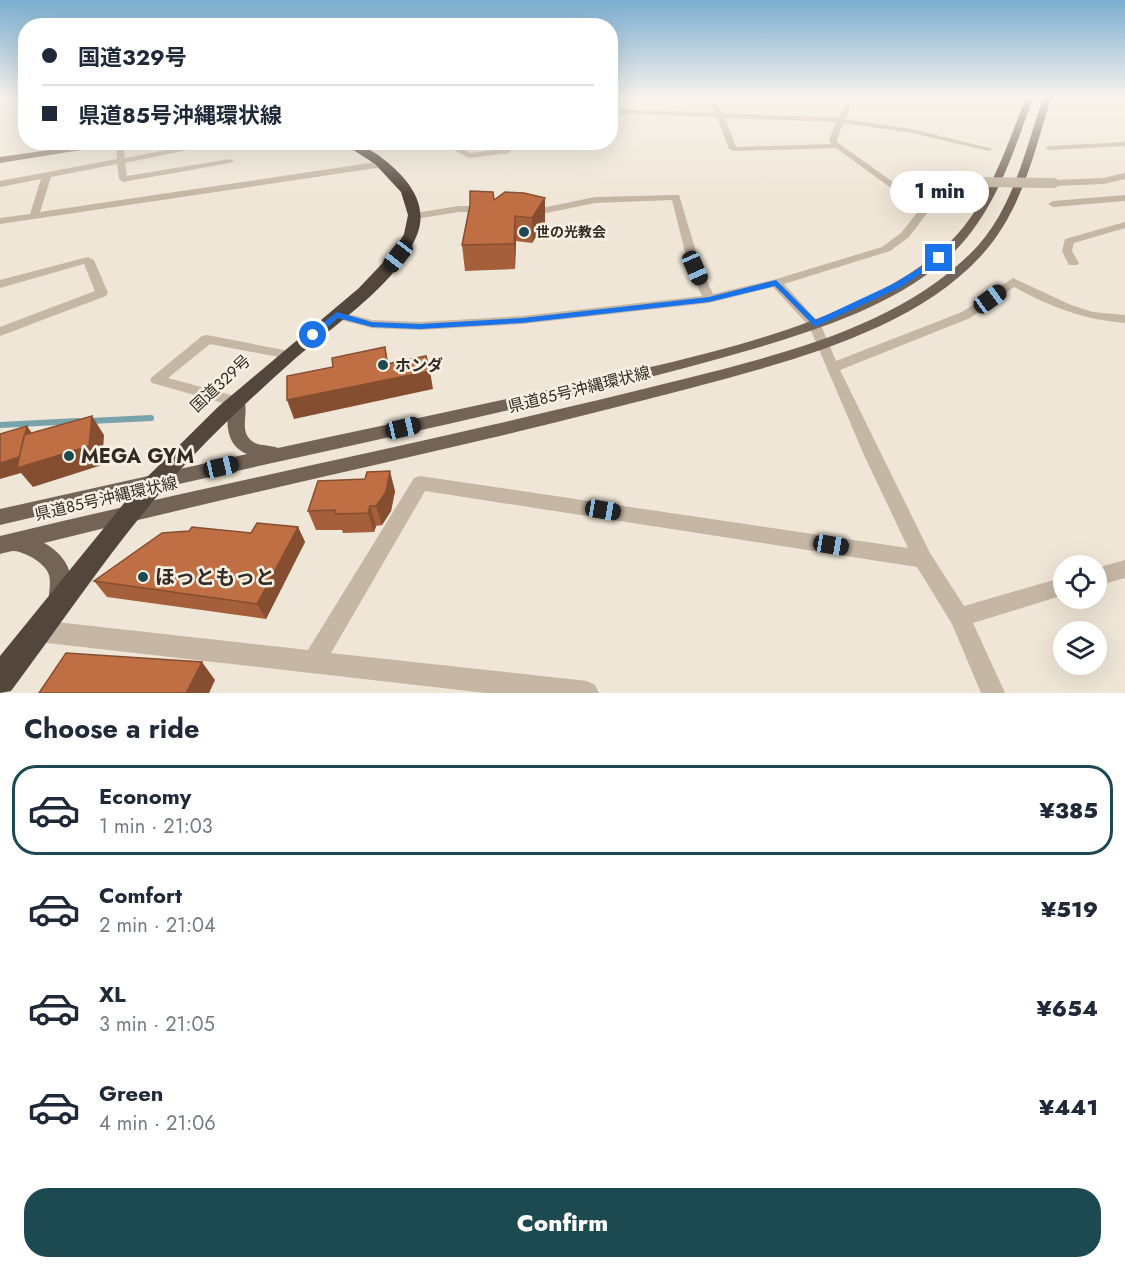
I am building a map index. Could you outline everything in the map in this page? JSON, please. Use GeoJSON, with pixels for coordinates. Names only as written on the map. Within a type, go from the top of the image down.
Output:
{"type":"FeatureCollection","features":[{"type":"Feature","properties":{"kind":"highway"},"geometry":{"type":"LineString","coordinates":[[363,150],[383,164],[405,190],[415,216]]}},
{"type":"Feature","properties":{"kind":"highway","name":"国道329号"},"geometry":{"type":"LineString","coordinates":[[0,680],[128,514],[156,482],[237,402],[376,281],[398,256],[410,235],[415,216]]}},
{"type":"Feature","properties":{"kind":"main road","name":"県道85号沖縄環状線"},"geometry":{"type":"LineString","coordinates":[[0,517],[290,451],[600,385],[815,325],[898,285],[939,258],[965,234],[984,208],[994,189],[1017,130]]}},
{"type":"Feature","properties":{"kind":"main road","name":"県道85号沖縄環状線"},"geometry":{"type":"LineString","coordinates":[[7,543],[577,411],[711,377],[823,344],[921,297],[976,255],[1002,220],[1024,169],[1037,130]]}},
{"type":"Feature","properties":{"kind":"main road"},"geometry":{"type":"LineString","coordinates":[[237,402],[235,416],[239,440],[248,448],[259,452],[290,451]]}},
{"type":"Feature","properties":{"kind":"main road"},"geometry":{"type":"LineString","coordinates":[[7,543],[39,549],[49,556],[60,572],[62,591],[57,607]]}},
{"type":"Feature","properties":{"kind":"street"},"geometry":{"type":"LineString","coordinates":[[726,130],[734,149],[838,146]]}},
{"type":"Feature","properties":{"kind":"street"},"geometry":{"type":"LineString","coordinates":[[838,130],[832,140],[838,146],[924,208]]}},
{"type":"Feature","properties":{"kind":"street"},"geometry":{"type":"LineString","coordinates":[[908,130],[989,150]]}},
{"type":"Feature","properties":{"kind":"street"},"geometry":{"type":"LineString","coordinates":[[1049,148],[1125,144]]}},
{"type":"Feature","properties":{"kind":"street"},"geometry":{"type":"LineString","coordinates":[[0,160],[72,150]]}},
{"type":"Feature","properties":{"kind":"street"},"geometry":{"type":"LineString","coordinates":[[122,150],[120,160],[123,179],[230,161]]}},
{"type":"Feature","properties":{"kind":"street"},"geometry":{"type":"LineString","coordinates":[[0,184],[177,150]]}},
{"type":"Feature","properties":{"kind":"street"},"geometry":{"type":"LineString","coordinates":[[458,150],[469,156],[507,150]]}},
{"type":"Feature","properties":{"kind":"street"},"geometry":{"type":"LineString","coordinates":[[0,221],[383,164]]}},
{"type":"Feature","properties":{"kind":"street"},"geometry":{"type":"LineString","coordinates":[[34,216],[47,175]]}},
{"type":"Feature","properties":{"kind":"street"},"geometry":{"type":"LineString","coordinates":[[337,315],[372,324],[420,326],[522,320],[709,299],[776,283],[886,249],[905,235],[937,194],[948,188],[982,182],[1103,181],[1125,176]]}},
{"type":"Feature","properties":{"kind":"street"},"geometry":{"type":"LineString","coordinates":[[515,210],[537,212],[594,200],[676,196],[695,268],[709,299]]}},
{"type":"Feature","properties":{"kind":"street"},"geometry":{"type":"LineString","coordinates":[[1053,204],[1125,198]]}},
{"type":"Feature","properties":{"kind":"street"},"geometry":{"type":"LineString","coordinates":[[415,216],[459,209],[493,209]]}},
{"type":"Feature","properties":{"kind":"street"},"geometry":{"type":"LineString","coordinates":[[1073,263],[1067,251],[1069,241],[1125,225]]}},
{"type":"Feature","properties":{"kind":"street"},"geometry":{"type":"LineString","coordinates":[[0,284],[88,260],[102,293],[0,332]]}},
{"type":"Feature","properties":{"kind":"street"},"geometry":{"type":"LineString","coordinates":[[832,368],[966,315],[1013,282],[1064,309],[1085,315],[1125,319]]}},
{"type":"Feature","properties":{"kind":"street"},"geometry":{"type":"LineString","coordinates":[[776,283],[815,325],[832,368],[923,559],[959,616],[993,693]]}},
{"type":"Feature","properties":{"kind":"street"},"geometry":{"type":"LineString","coordinates":[[237,402],[157,380],[207,339],[289,355]]}},
{"type":"Feature","properties":{"kind":"street"},"geometry":{"type":"LineString","coordinates":[[314,661],[420,483],[923,559]]}},
{"type":"Feature","properties":{"kind":"street"},"geometry":{"type":"LineString","coordinates":[[1107,574],[1125,569]]}},
{"type":"Feature","properties":{"kind":"street"},"geometry":{"type":"LineString","coordinates":[[959,616],[1053,589]]}},
{"type":"Feature","properties":{"kind":"street"},"geometry":{"type":"LineString","coordinates":[[38,632],[587,693]]}},
{"type":"Feature","properties":{"kind":"building"},"geometry":{"type":"Polygon","coordinates":[[[470,191],[493,192],[494,200],[505,192],[524,193],[545,198],[532,218],[515,216],[514,244],[462,245],[470,205],[470,191]]]}},
{"type":"Feature","properties":{"kind":"building"},"geometry":{"type":"Polygon","coordinates":[[[385,347],[387,364],[426,356],[430,371],[287,400],[287,376],[333,367],[332,358],[385,347]]]}},
{"type":"Feature","properties":{"kind":"building"},"geometry":{"type":"Polygon","coordinates":[[[92,416],[89,446],[17,468],[24,435],[92,416]]]}},
{"type":"Feature","properties":{"kind":"building"},"geometry":{"type":"Polygon","coordinates":[[[27,426],[19,457],[0,463],[0,434],[27,426]]]}},
{"type":"Feature","properties":{"kind":"building"},"geometry":{"type":"Polygon","coordinates":[[[390,471],[386,492],[376,506],[370,506],[368,513],[336,514],[335,510],[308,511],[318,481],[365,479],[367,472],[390,471]]]}},
{"type":"Feature","properties":{"kind":"building"},"geometry":{"type":"Polygon","coordinates":[[[257,523],[298,527],[257,604],[94,581],[162,533],[189,531],[192,527],[251,533],[257,523]]]}},
{"type":"Feature","properties":{"kind":"building"},"geometry":{"type":"Polygon","coordinates":[[[66,653],[202,662],[186,693],[39,693],[66,653]]]}},
{"type":"Feature","properties":{"kind":"waterway"},"geometry":{"type":"LineString","coordinates":[[90,421],[151,418]]}},
{"type":"Feature","properties":{"kind":"waterway"},"geometry":{"type":"LineString","coordinates":[[0,425],[78,421]]}},
{"type":"Feature","properties":{"kind":"place","name":"世の光教会"},"geometry":{"type":"Point","coordinates":[524,232]}},
{"type":"Feature","properties":{"kind":"place","name":"ホンダ"},"geometry":{"type":"Point","coordinates":[383,365]}},
{"type":"Feature","properties":{"kind":"place","name":"MEGA GYM"},"geometry":{"type":"Point","coordinates":[69,456]}},
{"type":"Feature","properties":{"kind":"place","name":"ほっともっと"},"geometry":{"type":"Point","coordinates":[143,577]}},
{"type":"Feature","properties":{"kind":"route"},"geometry":{"type":"LineString","coordinates":[[313,335],[337,315],[372,324],[420,326],[522,320],[709,299],[776,283],[815,325],[898,285],[939,258]]}}]}
